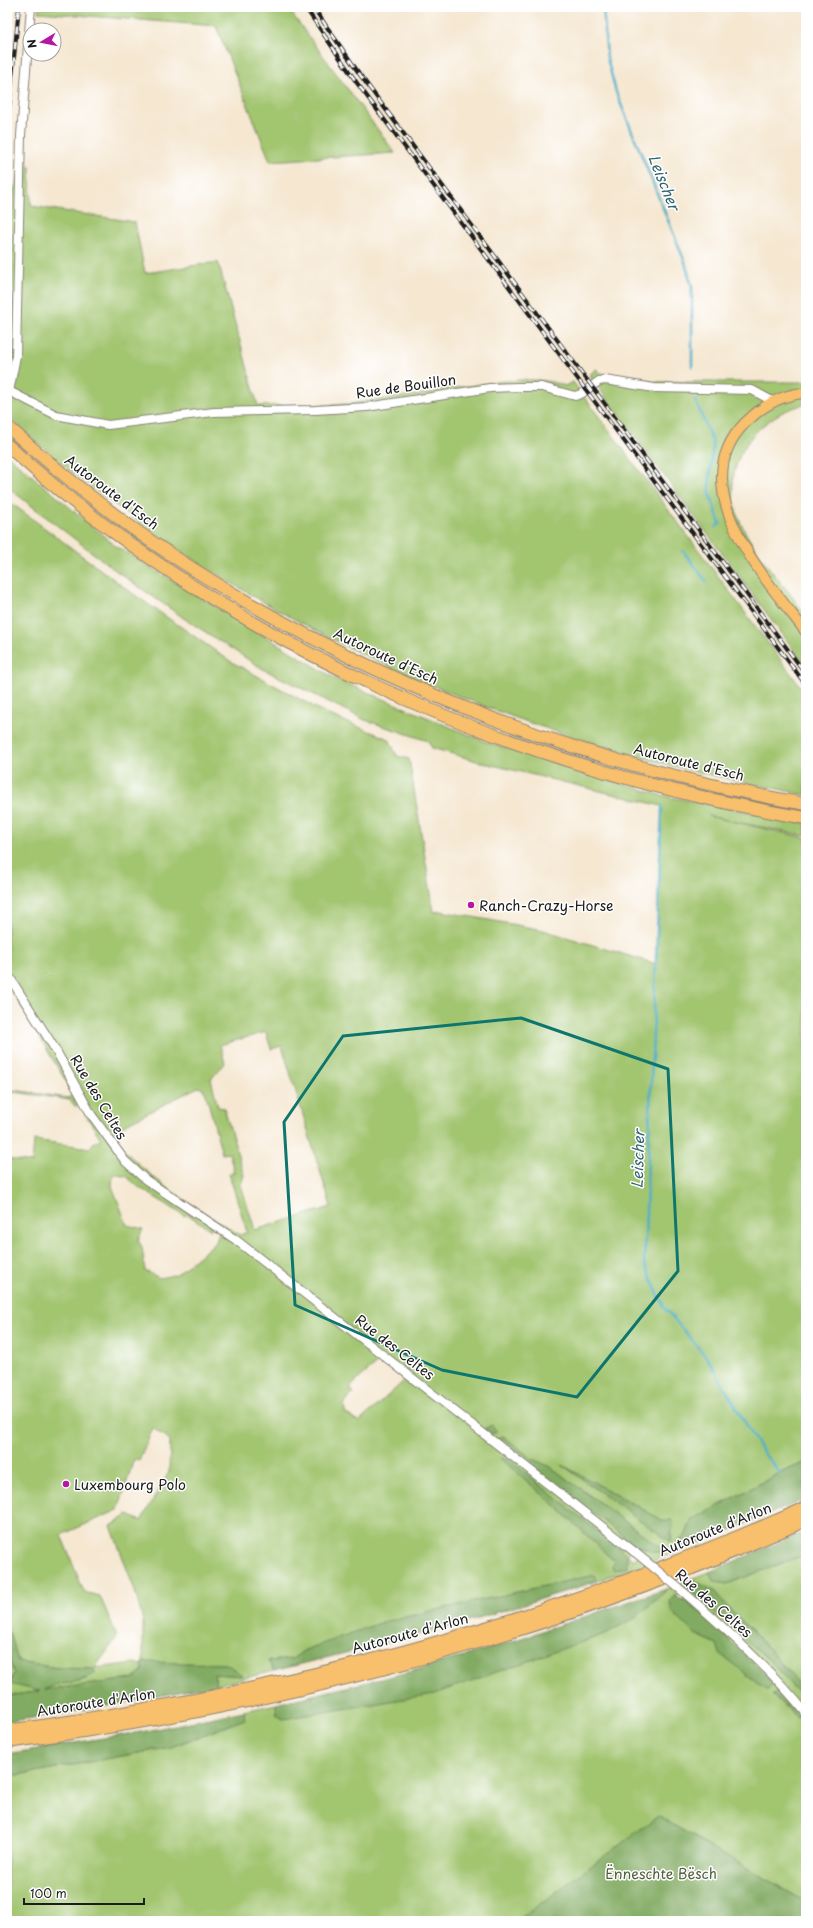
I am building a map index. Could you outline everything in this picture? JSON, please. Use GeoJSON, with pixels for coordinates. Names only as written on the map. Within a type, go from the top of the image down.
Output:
{"type":"FeatureCollection","features":[{"type":"Feature","properties":{"kind":"highway","name":"Autoroute d'Esch"},"geometry":{"type":"LineString","coordinates":[[7,426],[44,459],[153,543],[231,592],[300,632],[370,667],[486,716],[567,744],[694,780],[806,804]]}},
{"type":"Feature","properties":{"kind":"highway","name":"Autoroute d'Esch"},"geometry":{"type":"LineString","coordinates":[[7,445],[82,509],[182,579],[292,644],[357,676],[476,728],[557,756],[690,794],[806,818]]}},
{"type":"Feature","properties":{"kind":"highway","name":"Autoroute d'Arlon"},"geometry":{"type":"LineString","coordinates":[[7,1731],[126,1712],[247,1690],[400,1653],[489,1627],[610,1586],[686,1558],[806,1508]]}},
{"type":"Feature","properties":{"kind":"highway","name":"Autoroute d'Arlon"},"geometry":{"type":"LineString","coordinates":[[7,1742],[64,1735],[191,1713],[349,1679],[403,1665],[493,1638],[613,1598],[690,1569],[806,1520]]}},
{"type":"Feature","properties":{"kind":"main road"},"geometry":{"type":"LineString","coordinates":[[806,393],[774,402],[756,412],[742,426],[724,458],[722,486],[731,521],[743,545],[806,632]]}},
{"type":"Feature","properties":{"kind":"street"},"geometry":{"type":"LineString","coordinates":[[8,391],[16,356],[21,135],[31,7]]}},
{"type":"Feature","properties":{"kind":"street","name":"Rue de Bouillon"},"geometry":{"type":"LineString","coordinates":[[8,391],[56,416],[108,425],[214,412],[322,410],[367,407],[490,388],[542,387],[575,396],[581,394],[599,381],[605,380],[654,388],[752,390],[774,402]]}},
{"type":"Feature","properties":{"kind":"street","name":"Rue des Celtes"},"geometry":{"type":"LineString","coordinates":[[7,972],[55,1049],[91,1114],[125,1162],[146,1180],[236,1240],[636,1553],[687,1595],[781,1682],[806,1713]]}},
{"type":"Feature","properties":{"kind":"highlighted area"},"geometry":{"type":"Polygon","coordinates":[[[521,1018],[668,1069],[678,1271],[577,1397],[442,1370],[295,1305],[284,1122],[343,1036],[521,1018]]]}},
{"type":"Feature","properties":{"kind":"green space"},"geometry":{"type":"Polygon","coordinates":[[[39,7],[287,7],[395,153],[270,161],[216,26],[38,12],[39,7]]]}},
{"type":"Feature","properties":{"kind":"green space"},"geometry":{"type":"Polygon","coordinates":[[[25,166],[30,166],[31,206],[135,222],[145,273],[218,262],[258,406],[338,405],[438,392],[438,389],[519,380],[551,382],[565,386],[573,382],[806,694],[806,795],[690,770],[622,752],[554,731],[421,681],[294,619],[232,584],[172,545],[114,504],[32,439],[7,415],[7,231],[11,195],[25,166]]]}},
{"type":"Feature","properties":{"kind":"green space"},"geometry":{"type":"Polygon","coordinates":[[[597,369],[600,373],[652,382],[806,382],[806,403],[783,412],[769,420],[747,443],[735,470],[733,485],[734,500],[738,516],[745,531],[758,553],[806,617],[806,666],[589,375],[597,369]]]}},
{"type":"Feature","properties":{"kind":"green space"},"geometry":{"type":"Polygon","coordinates":[[[7,455],[117,547],[336,679],[486,742],[660,795],[806,823],[806,836],[708,816],[806,838],[806,1462],[780,1473],[692,1520],[685,1536],[675,1544],[677,1552],[589,1584],[595,1579],[305,1650],[292,1659],[268,1661],[274,1671],[216,1685],[214,1674],[242,1676],[143,1662],[143,1671],[133,1679],[7,1696],[7,1654],[14,1673],[66,1683],[87,1679],[94,1669],[58,1668],[18,1662],[11,1635],[7,1630],[7,1159],[32,1163],[34,1140],[90,1148],[94,1142],[101,1139],[85,1114],[90,1114],[81,1096],[77,1100],[79,1104],[76,1107],[70,1100],[7,1091],[7,1089],[69,1098],[73,1093],[7,983],[7,500],[132,593],[230,661],[329,715],[389,739],[397,756],[409,759],[434,912],[441,911],[543,930],[656,964],[662,806],[480,762],[432,748],[428,741],[365,720],[263,669],[185,619],[115,570],[7,487],[7,455]],[[266,1032],[220,1045],[225,1063],[211,1079],[218,1107],[224,1108],[244,1175],[241,1185],[255,1230],[331,1207],[282,1046],[271,1049],[266,1032]],[[198,1087],[112,1132],[112,1136],[140,1166],[172,1191],[240,1235],[247,1232],[229,1174],[234,1172],[229,1153],[222,1154],[206,1094],[203,1089],[198,1087]],[[113,1175],[112,1186],[127,1225],[143,1229],[138,1240],[142,1247],[145,1271],[160,1278],[177,1274],[216,1242],[220,1230],[211,1224],[211,1230],[187,1214],[185,1216],[140,1188],[126,1176],[113,1175]],[[380,1360],[350,1387],[353,1393],[344,1405],[345,1413],[359,1422],[405,1380],[380,1360]],[[153,1428],[139,1461],[134,1459],[118,1510],[61,1535],[84,1592],[100,1596],[117,1637],[95,1668],[136,1663],[141,1665],[143,1662],[143,1621],[135,1591],[111,1526],[128,1515],[141,1521],[169,1472],[170,1441],[153,1428]],[[503,1436],[498,1439],[663,1549],[549,1466],[532,1459],[503,1436]],[[501,1458],[557,1507],[616,1562],[612,1567],[627,1567],[501,1458]],[[566,1467],[671,1542],[662,1520],[566,1467]],[[635,1545],[627,1555],[634,1560],[642,1551],[635,1545]]]}},
{"type":"Feature","properties":{"kind":"green space"},"geometry":{"type":"Polygon","coordinates":[[[492,1425],[497,1432],[491,1434],[484,1429],[492,1425]]]}},
{"type":"Feature","properties":{"kind":"green space"},"geometry":{"type":"Polygon","coordinates":[[[503,1436],[532,1459],[549,1466],[663,1549],[659,1553],[635,1545],[497,1439],[503,1436]]]}},
{"type":"Feature","properties":{"kind":"green space"},"geometry":{"type":"Polygon","coordinates":[[[500,1458],[508,1459],[627,1555],[627,1567],[614,1570],[612,1567],[615,1562],[557,1507],[500,1458]]]}},
{"type":"Feature","properties":{"kind":"green space"},"geometry":{"type":"Polygon","coordinates":[[[806,1462],[806,1499],[677,1552],[675,1544],[685,1536],[692,1520],[780,1473],[806,1462]]]}},
{"type":"Feature","properties":{"kind":"green space"},"geometry":{"type":"Polygon","coordinates":[[[562,1465],[662,1520],[673,1520],[671,1542],[562,1465]]]}},
{"type":"Feature","properties":{"kind":"green space"},"geometry":{"type":"Polygon","coordinates":[[[806,1531],[806,1554],[804,1555],[727,1584],[715,1582],[709,1572],[806,1531]]]}},
{"type":"Feature","properties":{"kind":"green space"},"geometry":{"type":"Polygon","coordinates":[[[806,1554],[806,1692],[759,1638],[727,1607],[716,1592],[693,1580],[670,1600],[695,1634],[717,1644],[772,1683],[702,1614],[683,1600],[691,1590],[768,1659],[806,1701],[806,1921],[7,1921],[7,1777],[171,1747],[244,1719],[244,1711],[276,1704],[277,1715],[635,1618],[669,1588],[709,1572],[715,1582],[727,1584],[806,1554]],[[778,1689],[772,1695],[802,1721],[778,1689]]]}},
{"type":"Feature","properties":{"kind":"green space"},"geometry":{"type":"Polygon","coordinates":[[[594,1575],[596,1579],[589,1584],[456,1625],[274,1671],[268,1661],[292,1659],[305,1650],[382,1622],[594,1575]]]}},
{"type":"Feature","properties":{"kind":"green space"},"geometry":{"type":"Polygon","coordinates":[[[693,1580],[716,1592],[727,1607],[759,1638],[806,1692],[806,1701],[768,1659],[686,1587],[693,1580]]]}},
{"type":"Feature","properties":{"kind":"green space"},"geometry":{"type":"Polygon","coordinates":[[[669,1588],[635,1618],[605,1634],[434,1694],[283,1719],[277,1715],[276,1704],[405,1673],[498,1646],[669,1588]]]}},
{"type":"Feature","properties":{"kind":"green space"},"geometry":{"type":"Polygon","coordinates":[[[676,1595],[702,1614],[773,1683],[767,1690],[720,1654],[717,1644],[695,1634],[671,1611],[670,1600],[676,1595]]]}},
{"type":"Feature","properties":{"kind":"green space"},"geometry":{"type":"Polygon","coordinates":[[[7,1630],[11,1635],[18,1662],[58,1668],[94,1669],[95,1673],[89,1677],[50,1687],[44,1690],[133,1679],[143,1671],[143,1662],[227,1664],[243,1676],[214,1674],[216,1685],[101,1707],[7,1722],[7,1696],[40,1691],[10,1684],[14,1673],[7,1654],[7,1630]]]}},
{"type":"Feature","properties":{"kind":"green space"},"geometry":{"type":"Polygon","coordinates":[[[779,1689],[805,1718],[802,1721],[772,1695],[779,1689]]]}},
{"type":"Feature","properties":{"kind":"green space"},"geometry":{"type":"Polygon","coordinates":[[[244,1711],[245,1719],[171,1747],[7,1777],[7,1754],[146,1731],[244,1711]]]}},
{"type":"Feature","properties":{"kind":"green space","name":"Ënneschte Bësch"},"geometry":{"type":"Polygon","coordinates":[[[658,1816],[806,1902],[806,1921],[517,1921],[658,1816]]]}},
{"type":"Feature","properties":{"kind":"waterway","name":"Leischer"},"geometry":{"type":"LineString","coordinates":[[603,7],[607,58],[616,92],[685,262],[692,287],[692,367]]}},
{"type":"Feature","properties":{"kind":"waterway","name":"Leischer"},"geometry":{"type":"LineString","coordinates":[[695,400],[713,443],[709,485],[710,494],[720,524],[716,527]]}},
{"type":"Feature","properties":{"kind":"waterway","name":"Leischer"},"geometry":{"type":"LineString","coordinates":[[683,551],[707,582]]}},
{"type":"Feature","properties":{"kind":"waterway","name":"Leischer"},"geometry":{"type":"LineString","coordinates":[[662,806],[644,1263],[664,1307],[708,1359],[761,1450],[780,1473]]}},
{"type":"Feature","properties":{"kind":"railway"},"geometry":{"type":"LineString","coordinates":[[7,129],[19,7]]}},
{"type":"Feature","properties":{"kind":"railway"},"geometry":{"type":"LineString","coordinates":[[305,7],[357,83],[806,685]]}},
{"type":"Feature","properties":{"kind":"railway"},"geometry":{"type":"LineString","coordinates":[[313,7],[363,79],[806,674]]}},
{"type":"Feature","properties":{"kind":"place","name":"Ranch-Crazy-Horse"},"geometry":{"type":"Point","coordinates":[471,905]}},
{"type":"Feature","properties":{"kind":"place","name":"Luxembourg Polo"},"geometry":{"type":"Point","coordinates":[66,1484]}}]}
